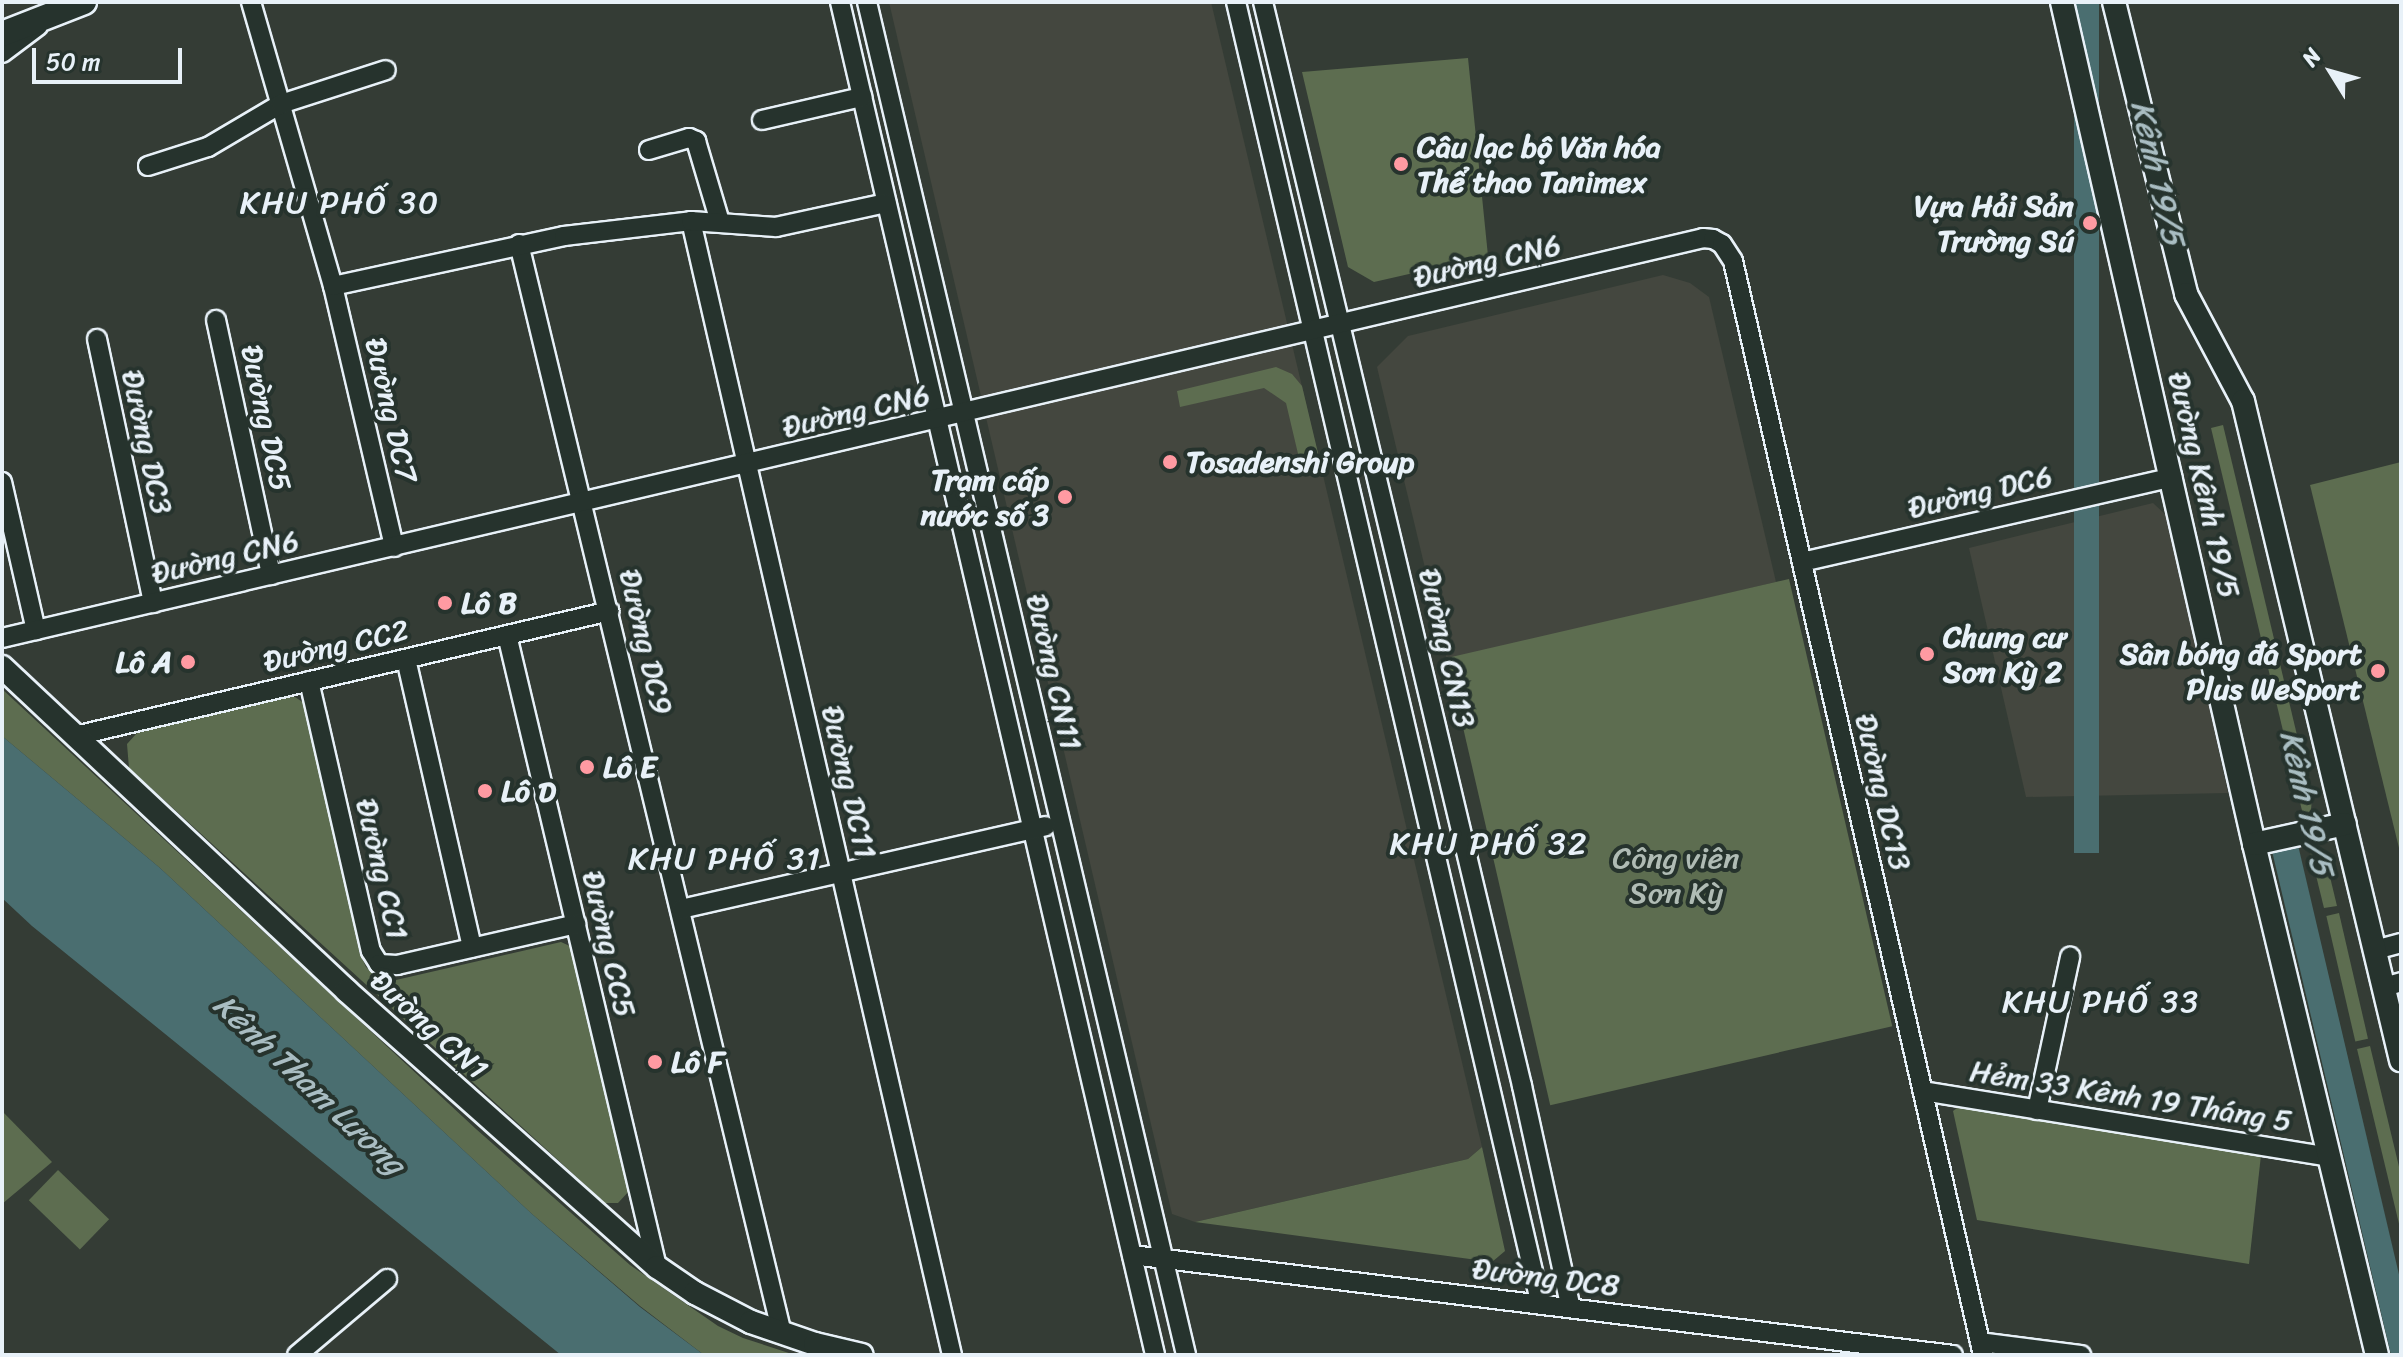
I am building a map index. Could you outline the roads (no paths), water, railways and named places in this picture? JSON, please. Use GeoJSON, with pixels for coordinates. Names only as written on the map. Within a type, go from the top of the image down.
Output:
{"type":"FeatureCollection","features":[{"type":"Feature","properties":{"kind":"main road"},"geometry":{"type":"LineString","coordinates":[[2,34],[84,2]]}},
{"type":"Feature","properties":{"kind":"street","name":"Đường DC7"},"geometry":{"type":"LineString","coordinates":[[251,2],[333,286],[394,547]]}},
{"type":"Feature","properties":{"kind":"street","name":"Đường CN11"},"geometry":{"type":"LineString","coordinates":[[840,2],[1155,1355]]}},
{"type":"Feature","properties":{"kind":"street","name":"Đường CN11"},"geometry":{"type":"LineString","coordinates":[[867,2],[1186,1355]]}},
{"type":"Feature","properties":{"kind":"street","name":"Đường CN13"},"geometry":{"type":"LineString","coordinates":[[1236,2],[1541,1305]]}},
{"type":"Feature","properties":{"kind":"street","name":"Đường CN13"},"geometry":{"type":"LineString","coordinates":[[1263,2],[1522,1086],[1571,1308]]}},
{"type":"Feature","properties":{"kind":"street","name":"Đường Kênh 19/5"},"geometry":{"type":"LineString","coordinates":[[2062,2],[2172,477],[2262,842],[2330,1157],[2377,1355]]}},
{"type":"Feature","properties":{"kind":"street","name":"Đường Kênh 19/5"},"geometry":{"type":"LineString","coordinates":[[2114,2],[2186,294],[2243,401],[2375,950],[2392,984],[2401,1060]]}},
{"type":"Feature","properties":{"kind":"street"},"geometry":{"type":"LineString","coordinates":[[2,53],[52,15]]}},
{"type":"Feature","properties":{"kind":"street"},"geometry":{"type":"LineString","coordinates":[[148,166],[208,147],[281,104],[386,70]]}},
{"type":"Feature","properties":{"kind":"street"},"geometry":{"type":"LineString","coordinates":[[762,120],[862,97]]}},
{"type":"Feature","properties":{"kind":"street"},"geometry":{"type":"LineString","coordinates":[[649,150],[689,138],[696,141],[720,222]]}},
{"type":"Feature","properties":{"kind":"street"},"geometry":{"type":"LineString","coordinates":[[333,286],[519,244],[691,221],[776,227],[886,203]]}},
{"type":"Feature","properties":{"kind":"street","name":"Đường DC11"},"geometry":{"type":"LineString","coordinates":[[691,221],[952,1355]]}},
{"type":"Feature","properties":{"kind":"street","name":"Đường CN6"},"geometry":{"type":"LineString","coordinates":[[2,638],[1703,238],[1722,244]]}},
{"type":"Feature","properties":{"kind":"street","name":"Đường DC9"},"geometry":{"type":"LineString","coordinates":[[519,244],[584,503],[782,1334]]}},
{"type":"Feature","properties":{"kind":"street","name":"Đường DC13"},"geometry":{"type":"LineString","coordinates":[[1722,244],[1733,261],[1982,1348]]}},
{"type":"Feature","properties":{"kind":"street","name":"Đường DC5"},"geometry":{"type":"LineString","coordinates":[[216,320],[271,575]]}},
{"type":"Feature","properties":{"kind":"street","name":"Đường DC3"},"geometry":{"type":"LineString","coordinates":[[97,339],[153,603]]}},
{"type":"Feature","properties":{"kind":"street","name":"Đường DC6"},"geometry":{"type":"LineString","coordinates":[[1802,562],[2172,477]]}},
{"type":"Feature","properties":{"kind":"street"},"geometry":{"type":"LineString","coordinates":[[2,482],[36,630]]}},
{"type":"Feature","properties":{"kind":"street","name":"Đường CC2"},"geometry":{"type":"LineString","coordinates":[[75,736],[610,611]]}},
{"type":"Feature","properties":{"kind":"street","name":"Đường CC5"},"geometry":{"type":"LineString","coordinates":[[507,635],[657,1267]]}},
{"type":"Feature","properties":{"kind":"street"},"geometry":{"type":"LineString","coordinates":[[406,659],[472,948]]}},
{"type":"Feature","properties":{"kind":"street","name":"Đường CN1"},"geometry":{"type":"LineString","coordinates":[[2,667],[347,991],[657,1267],[723,1310],[782,1334],[862,1355]]}},
{"type":"Feature","properties":{"kind":"street","name":"Đường CC1"},"geometry":{"type":"LineString","coordinates":[[309,681],[373,959],[379,964],[397,965],[576,924]]}},
{"type":"Feature","properties":{"kind":"street"},"geometry":{"type":"LineString","coordinates":[[681,909],[1060,823]]}},
{"type":"Feature","properties":{"kind":"street"},"geometry":{"type":"LineString","coordinates":[[2262,842],[2345,824]]}},
{"type":"Feature","properties":{"kind":"street"},"geometry":{"type":"LineString","coordinates":[[2375,950],[2401,943]]}},
{"type":"Feature","properties":{"kind":"street"},"geometry":{"type":"LineString","coordinates":[[2037,1110],[2070,957]]}},
{"type":"Feature","properties":{"kind":"street","name":"Hẻm 33 Kênh 19 Tháng 5"},"geometry":{"type":"LineString","coordinates":[[1923,1091],[2330,1157]]}},
{"type":"Feature","properties":{"kind":"street","name":"Đường DC8"},"geometry":{"type":"LineString","coordinates":[[1132,1255],[1953,1355]]}},
{"type":"Feature","properties":{"kind":"street"},"geometry":{"type":"LineString","coordinates":[[297,1355],[387,1279]]}},
{"type":"Feature","properties":{"kind":"street"},"geometry":{"type":"LineString","coordinates":[[1982,1348],[2081,1355]]}},
{"type":"Feature","properties":{"kind":"water"},"geometry":{"type":"Polygon","coordinates":[[[2074,2],[2099,2],[2099,853],[2074,853],[2074,2]]]}},
{"type":"Feature","properties":{"kind":"water","name":"Kênh Tham Lương"},"geometry":{"type":"Polygon","coordinates":[[[2,736],[160,868],[532,1214],[640,1307],[704,1355],[561,1355],[32,926],[2,898],[2,736]]]}},
{"type":"Feature","properties":{"kind":"water"},"geometry":{"type":"Polygon","coordinates":[[[2298,845],[2401,1283],[2401,1355],[2391,1355],[2272,851],[2298,845]]]}},
{"type":"Feature","properties":{"kind":"place","name":"Câu lạc bộ Văn hóa Thể thao Tanimex"},"geometry":{"type":"Point","coordinates":[1401,164]}},
{"type":"Feature","properties":{"kind":"place","name":"Vựa Hải Sản Trường Sú"},"geometry":{"type":"Point","coordinates":[2090,223]}},
{"type":"Feature","properties":{"kind":"place","name":"Tosadenshi Group"},"geometry":{"type":"Point","coordinates":[1170,462]}},
{"type":"Feature","properties":{"kind":"place","name":"Trạm cấp nước số 3"},"geometry":{"type":"Point","coordinates":[1065,497]}},
{"type":"Feature","properties":{"kind":"place","name":"Lô B"},"geometry":{"type":"Point","coordinates":[445,603]}},
{"type":"Feature","properties":{"kind":"place","name":"Chung cư Sơn Kỳ 2"},"geometry":{"type":"Point","coordinates":[1927,654]}},
{"type":"Feature","properties":{"kind":"place","name":"Lô A"},"geometry":{"type":"Point","coordinates":[188,662]}},
{"type":"Feature","properties":{"kind":"place","name":"Sân bóng đá Sport Plus WeSport"},"geometry":{"type":"Point","coordinates":[2378,671]}},
{"type":"Feature","properties":{"kind":"place","name":"Lô E"},"geometry":{"type":"Point","coordinates":[587,767]}},
{"type":"Feature","properties":{"kind":"place","name":"Lô D"},"geometry":{"type":"Point","coordinates":[485,791]}},
{"type":"Feature","properties":{"kind":"place","name":"Lô F"},"geometry":{"type":"Point","coordinates":[655,1062]}},
{"type":"Feature","properties":{"kind":"district","name":"KHU PHỐ 30"},"geometry":{"type":"Point","coordinates":[340,203]}},
{"type":"Feature","properties":{"kind":"district","name":"KHU PHỐ 32"},"geometry":{"type":"Point","coordinates":[1489,844]}},
{"type":"Feature","properties":{"kind":"district","name":"KHU PHỐ 31"},"geometry":{"type":"Point","coordinates":[725,859]}},
{"type":"Feature","properties":{"kind":"district","name":"KHU PHỐ 33"},"geometry":{"type":"Point","coordinates":[2101,1002]}},
{"type":"Feature","properties":{"kind":"water label","name":"Kênh 19/5"},"geometry":{"type":"Point","coordinates":[2157,173]}},
{"type":"Feature","properties":{"kind":"water label","name":"Kênh 19/5"},"geometry":{"type":"Point","coordinates":[2306,803]}},
{"type":"Feature","properties":{"kind":"park label","name":"Công viên Sơn Kỳ"},"geometry":{"type":"Point","coordinates":[1676,875]}}]}
